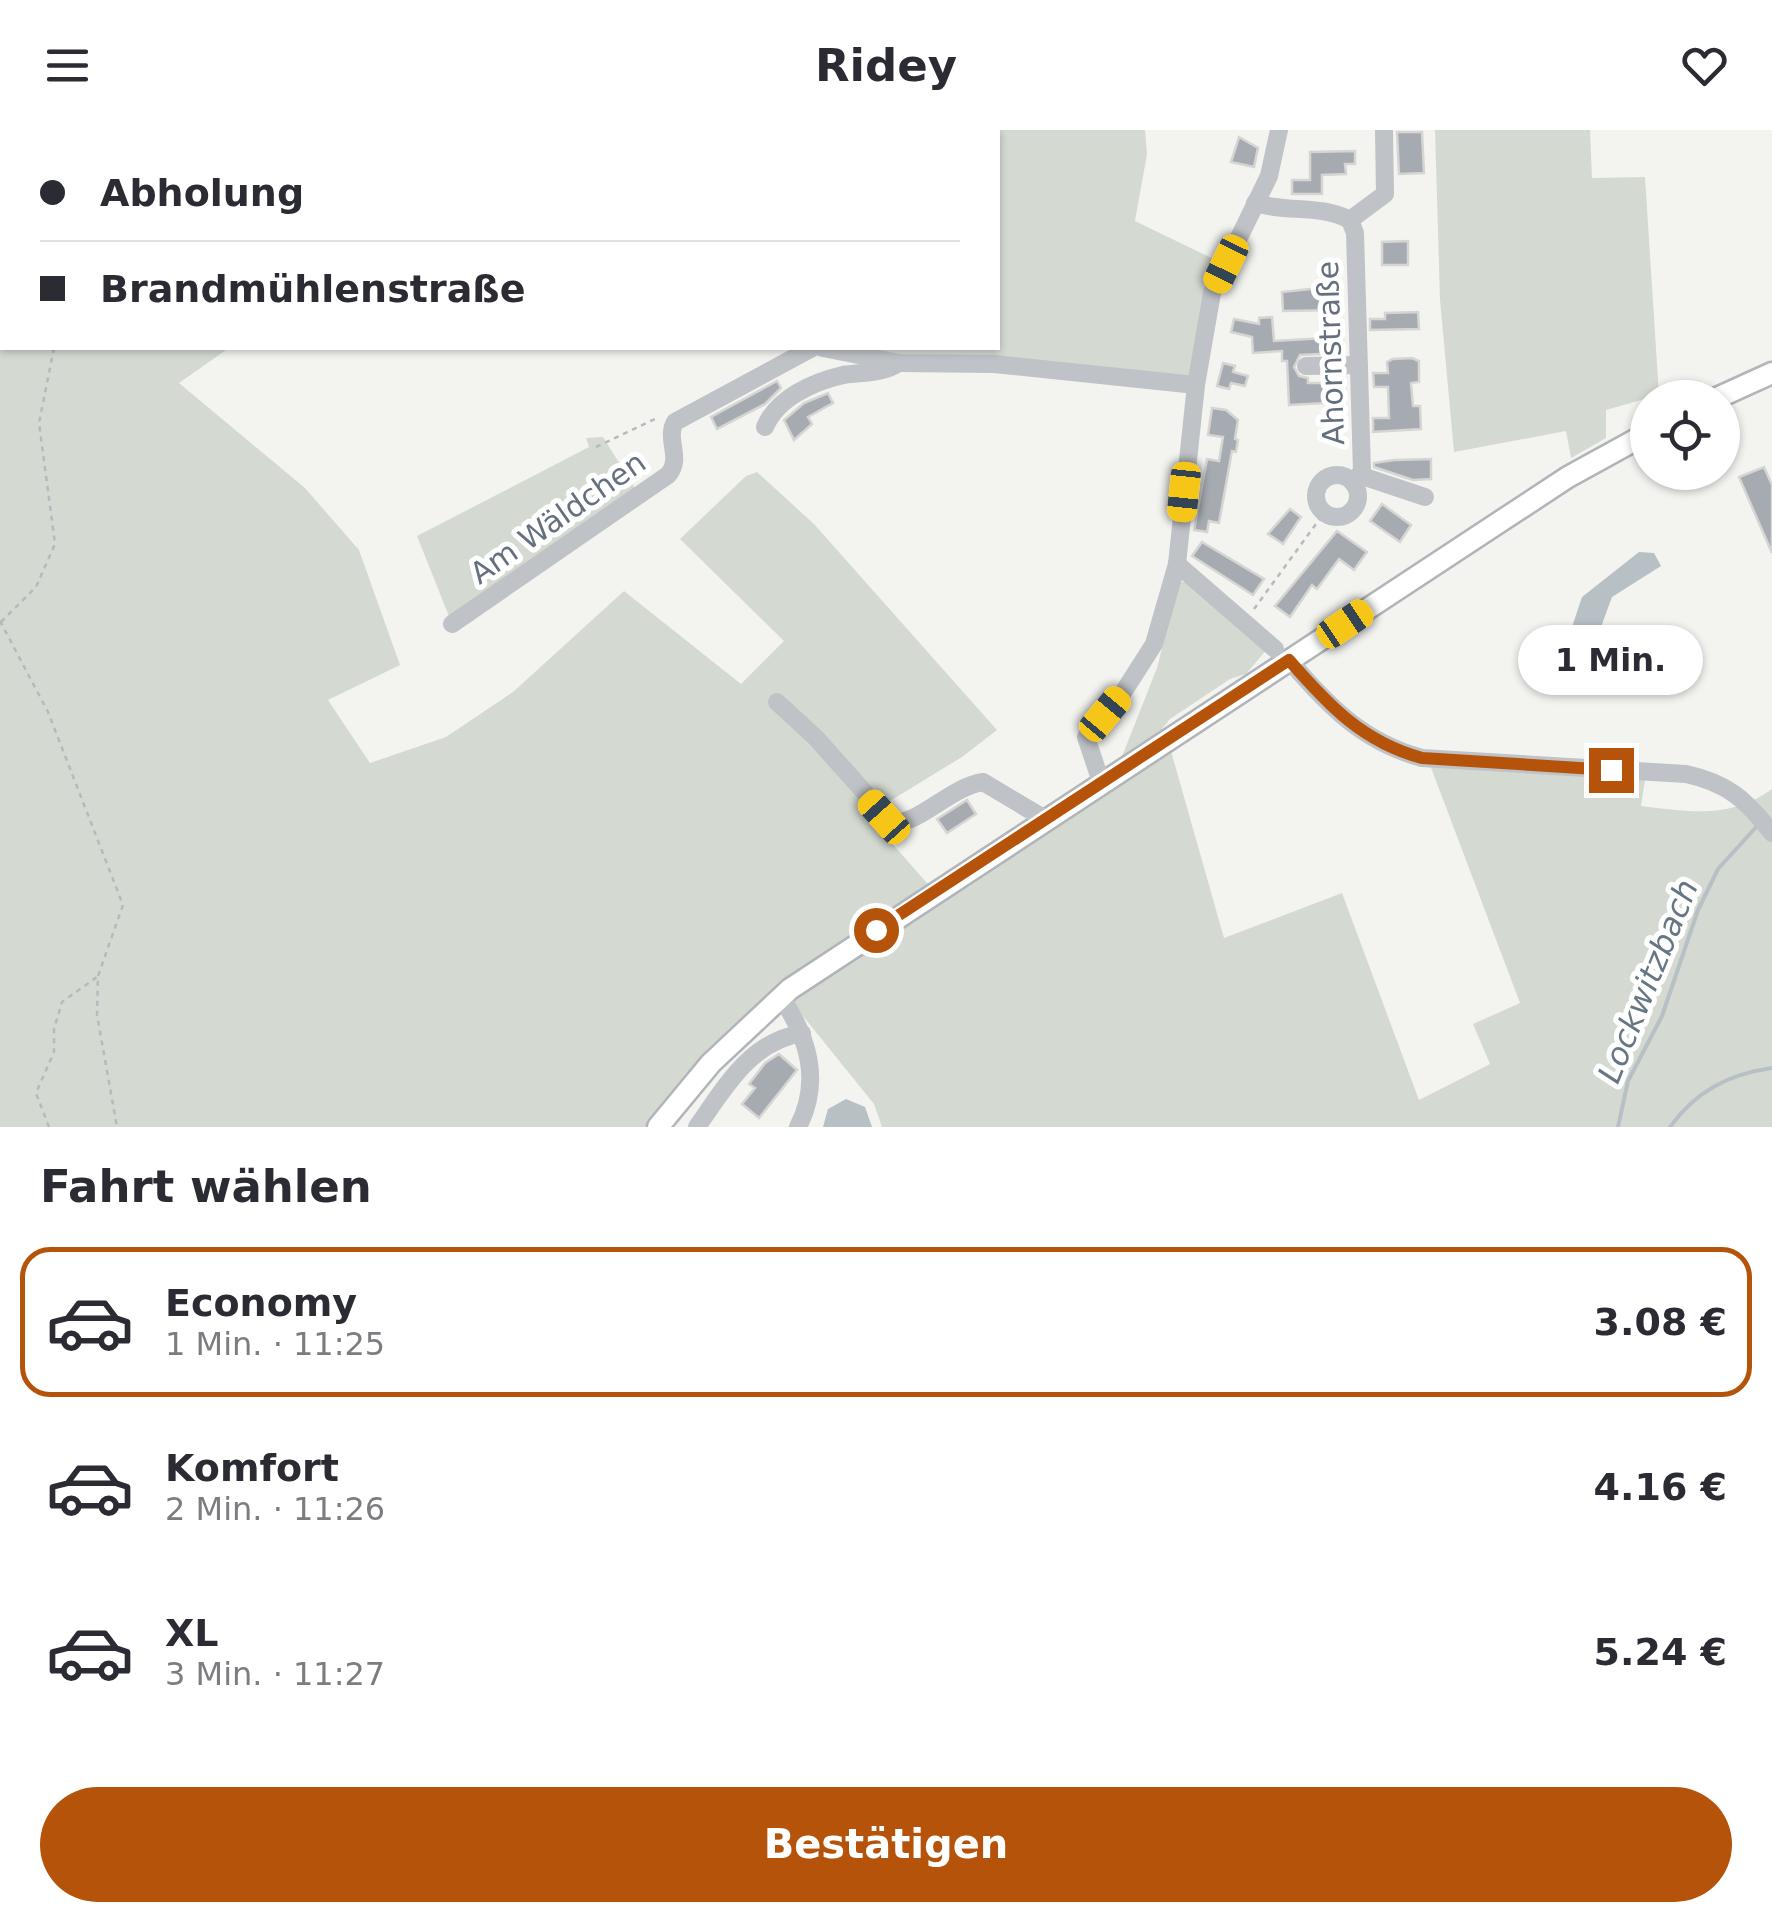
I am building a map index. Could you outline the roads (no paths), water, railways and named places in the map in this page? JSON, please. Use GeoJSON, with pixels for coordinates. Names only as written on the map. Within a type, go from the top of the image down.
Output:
{"type":"FeatureCollection","features":[{"type":"Feature","properties":{"kind":"main road"},"geometry":{"type":"LineString","coordinates":[[1740,388],[1772,374]]}},
{"type":"Feature","properties":{"kind":"main road"},"geometry":{"type":"LineString","coordinates":[[658,1127],[711,1063],[781,996],[1101,782],[1282,654],[1630,442]]}},
{"type":"Feature","properties":{"kind":"street"},"geometry":{"type":"LineString","coordinates":[[1101,782],[1086,737],[1124,691],[1154,644],[1176,564],[1196,384],[1212,293],[1268,176],[1279,130]]}},
{"type":"Feature","properties":{"kind":"street","name":"Ahornstraße"},"geometry":{"type":"LineString","coordinates":[[1350,220],[1384,194],[1388,184],[1384,130]]}},
{"type":"Feature","properties":{"kind":"street","name":"Ahornstraße"},"geometry":{"type":"LineString","coordinates":[[1255,203],[1274,209],[1334,212],[1350,220],[1356,233],[1358,494],[1356,506],[1347,514],[1335,517],[1324,513],[1315,495],[1318,485],[1335,474],[1356,479]]}},
{"type":"Feature","properties":{"kind":"street","name":"Am Wäldchen"},"geometry":{"type":"LineString","coordinates":[[452,624],[668,475],[675,462],[671,430],[675,422],[808,350]]}},
{"type":"Feature","properties":{"kind":"street"},"geometry":{"type":"LineString","coordinates":[[832,350],[899,363],[994,364],[1196,384]]}},
{"type":"Feature","properties":{"kind":"street"},"geometry":{"type":"LineString","coordinates":[[764,427],[776,405],[814,386],[840,376],[888,370],[899,363]]}},
{"type":"Feature","properties":{"kind":"street"},"geometry":{"type":"LineString","coordinates":[[1306,366],[1359,365]]}},
{"type":"Feature","properties":{"kind":"street"},"geometry":{"type":"LineString","coordinates":[[1356,479],[1425,497]]}},
{"type":"Feature","properties":{"kind":"street"},"geometry":{"type":"LineString","coordinates":[[1176,564],[1282,654],[1343,716],[1370,739],[1392,750],[1422,758],[1686,774],[1716,780],[1750,806],[1772,833]]}},
{"type":"Feature","properties":{"kind":"street"},"geometry":{"type":"LineString","coordinates":[[777,702],[816,738],[892,823],[911,819],[956,790],[983,782],[1044,819]]}},
{"type":"Feature","properties":{"kind":"street"},"geometry":{"type":"LineString","coordinates":[[781,996],[802,1033],[811,1066],[810,1094],[798,1127]]}},
{"type":"Feature","properties":{"kind":"street"},"geometry":{"type":"LineString","coordinates":[[697,1127],[730,1079],[762,1046],[802,1033]]}},
{"type":"Feature","properties":{"kind":"waterway","name":"Lockwitzbach"},"geometry":{"type":"LineString","coordinates":[[1618,1127],[1628,1081],[1662,1016],[1698,910],[1718,869],[1757,826]]}},
{"type":"Feature","properties":{"kind":"waterway"},"geometry":{"type":"LineString","coordinates":[[1670,1127],[1691,1103],[1715,1086],[1772,1068]]}}]}
